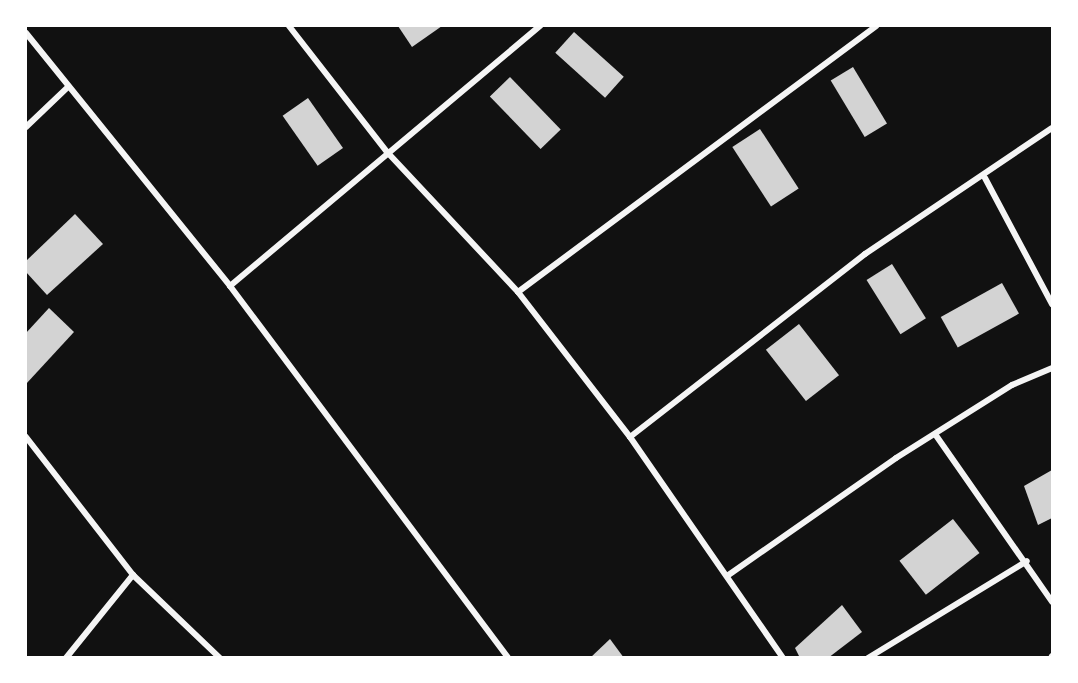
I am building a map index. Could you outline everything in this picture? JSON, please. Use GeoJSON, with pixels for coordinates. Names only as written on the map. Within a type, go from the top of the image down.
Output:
{"type":"FeatureCollection","features":[{"type":"Feature","properties":{"kind":"street"},"geometry":{"type":"LineString","coordinates":[[289,26],[388,153],[518,292],[630,437],[783,657]]}},
{"type":"Feature","properties":{"kind":"street"},"geometry":{"type":"LineString","coordinates":[[230,286],[532,28],[540,26]]}},
{"type":"Feature","properties":{"kind":"street"},"geometry":{"type":"LineString","coordinates":[[518,292],[876,26]]}},
{"type":"Feature","properties":{"kind":"street"},"geometry":{"type":"LineString","coordinates":[[26,33],[67,88],[230,286],[508,657]]}},
{"type":"Feature","properties":{"kind":"street"},"geometry":{"type":"LineString","coordinates":[[26,127],[67,88]]}},
{"type":"Feature","properties":{"kind":"street"},"geometry":{"type":"LineString","coordinates":[[630,437],[866,254],[985,178],[1053,128]]}},
{"type":"Feature","properties":{"kind":"street"},"geometry":{"type":"LineString","coordinates":[[985,178],[1053,304]]}},
{"type":"Feature","properties":{"kind":"street"},"geometry":{"type":"LineString","coordinates":[[727,576],[934,434],[1012,385],[1053,368]]}},
{"type":"Feature","properties":{"kind":"street"},"geometry":{"type":"LineString","coordinates":[[934,434],[1027,561],[1053,602]]}},
{"type":"Feature","properties":{"kind":"street"},"geometry":{"type":"LineString","coordinates":[[26,436],[133,575],[220,657]]}},
{"type":"Feature","properties":{"kind":"street"},"geometry":{"type":"LineString","coordinates":[[868,657],[1027,561]]}},
{"type":"Feature","properties":{"kind":"street"},"geometry":{"type":"LineString","coordinates":[[66,657],[133,575]]}},
{"type":"Feature","properties":{"kind":"building"},"geometry":{"type":"Polygon","coordinates":[[[398,26],[442,26],[412,47],[398,26]]]}},
{"type":"Feature","properties":{"kind":"building"},"geometry":{"type":"Polygon","coordinates":[[[574,32],[624,77],[605,98],[555,53],[574,32]]]}},
{"type":"Feature","properties":{"kind":"building"},"geometry":{"type":"Polygon","coordinates":[[[853,67],[887,124],[865,137],[831,80],[853,67]]]}},
{"type":"Feature","properties":{"kind":"building"},"geometry":{"type":"Polygon","coordinates":[[[510,77],[561,130],[541,149],[490,96],[510,77]]]}},
{"type":"Feature","properties":{"kind":"building"},"geometry":{"type":"Polygon","coordinates":[[[308,98],[343,148],[318,166],[283,116],[308,98]]]}},
{"type":"Feature","properties":{"kind":"building"},"geometry":{"type":"Polygon","coordinates":[[[760,129],[799,189],[771,207],[732,147],[760,129]]]}},
{"type":"Feature","properties":{"kind":"building"},"geometry":{"type":"Polygon","coordinates":[[[75,214],[103,244],[47,295],[26,272],[26,261],[75,214]]]}},
{"type":"Feature","properties":{"kind":"building"},"geometry":{"type":"Polygon","coordinates":[[[892,264],[926,318],[900,334],[867,280],[892,264]]]}},
{"type":"Feature","properties":{"kind":"building"},"geometry":{"type":"Polygon","coordinates":[[[1002,283],[1019,314],[958,348],[941,317],[1002,283]]]}},
{"type":"Feature","properties":{"kind":"building"},"geometry":{"type":"Polygon","coordinates":[[[49,308],[74,332],[26,384],[26,333],[49,308]]]}},
{"type":"Feature","properties":{"kind":"building"},"geometry":{"type":"Polygon","coordinates":[[[799,324],[839,375],[806,401],[766,350],[799,324]]]}},
{"type":"Feature","properties":{"kind":"building"},"geometry":{"type":"Polygon","coordinates":[[[1052,470],[1052,518],[1038,525],[1024,486],[1052,470]]]}},
{"type":"Feature","properties":{"kind":"building"},"geometry":{"type":"Polygon","coordinates":[[[953,519],[979,553],[926,595],[899,561],[953,519]]]}},
{"type":"Feature","properties":{"kind":"building"},"geometry":{"type":"Polygon","coordinates":[[[842,605],[862,632],[828,658],[800,658],[795,648],[842,605]]]}},
{"type":"Feature","properties":{"kind":"building"},"geometry":{"type":"Polygon","coordinates":[[[610,639],[624,658],[590,658],[610,639]]]}}]}
